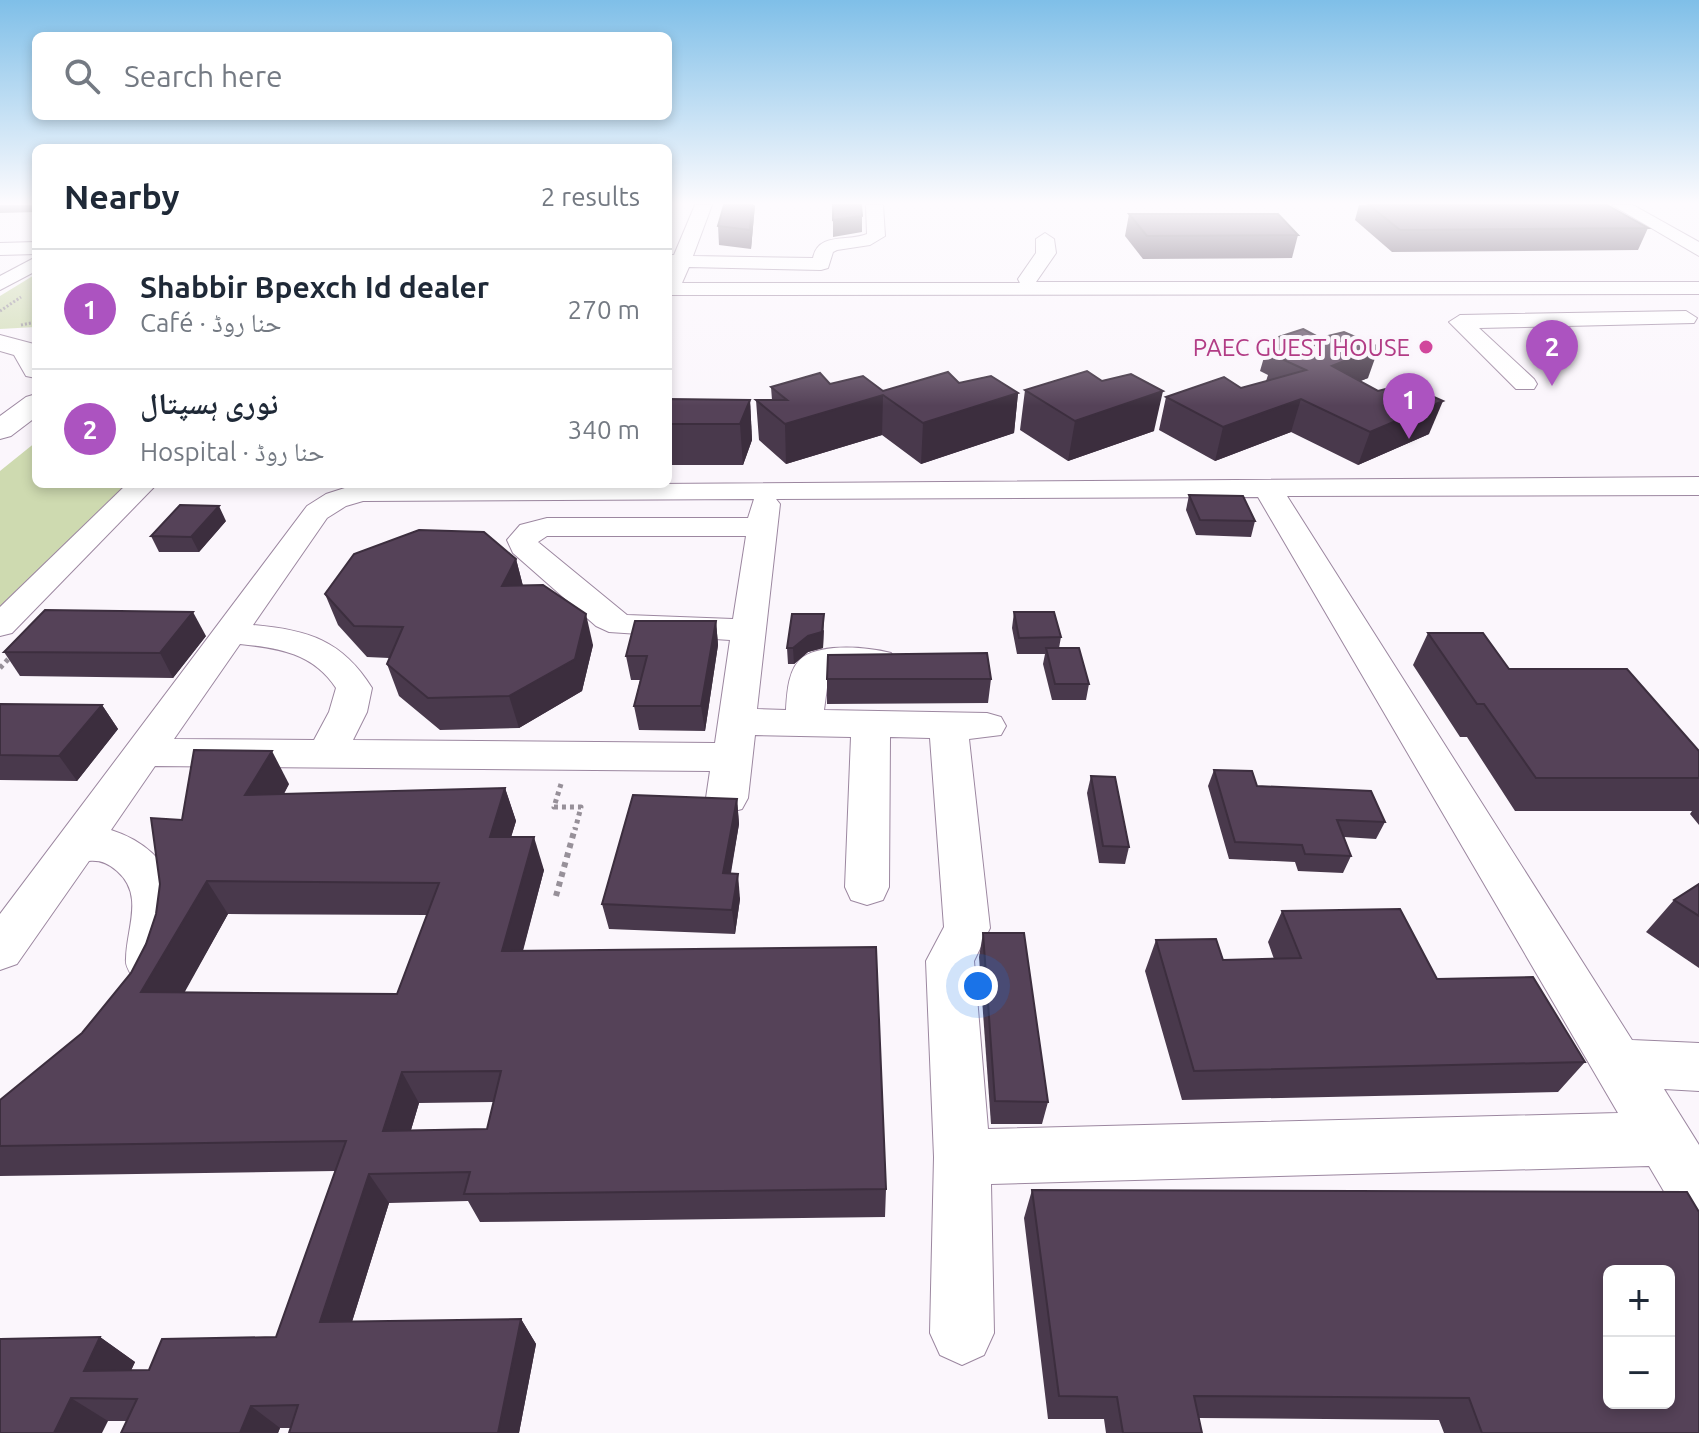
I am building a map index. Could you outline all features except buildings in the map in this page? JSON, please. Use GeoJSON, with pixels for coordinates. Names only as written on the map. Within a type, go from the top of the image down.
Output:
{"type":"FeatureCollection","features":[{"type":"Feature","properties":{"kind":"main road"},"geometry":{"type":"LineString","coordinates":[[0,331],[32,329]]}},
{"type":"Feature","properties":{"kind":"main road"},"geometry":{"type":"LineString","coordinates":[[0,343],[25,350],[32,363]]}},
{"type":"Feature","properties":{"kind":"main road"},"geometry":{"type":"LineString","coordinates":[[0,399],[32,374]]}},
{"type":"Feature","properties":{"kind":"main road"},"geometry":{"type":"LineString","coordinates":[[0,430],[32,406]]}},
{"type":"Feature","properties":{"kind":"street"},"geometry":{"type":"LineString","coordinates":[[0,284],[21,272]]}},
{"type":"Feature","properties":{"kind":"street"},"geometry":{"type":"LineString","coordinates":[[672,274],[704,272]]}},
{"type":"Feature","properties":{"kind":"street"},"geometry":{"type":"LineString","coordinates":[[1028,279],[1033,272]]}},
{"type":"Feature","properties":{"kind":"street"},"geometry":{"type":"LineString","coordinates":[[672,274],[985,283],[1699,288]]}},
{"type":"Feature","properties":{"kind":"street"},"geometry":{"type":"LineString","coordinates":[[985,283],[1028,279],[1699,277]]}},
{"type":"Feature","properties":{"kind":"street"},"geometry":{"type":"LineString","coordinates":[[1638,288],[1692,320]]}},
{"type":"Feature","properties":{"kind":"street"},"geometry":{"type":"LineString","coordinates":[[1613,320],[1622,331],[1637,338],[1699,337]]}},
{"type":"Feature","properties":{"kind":"street"},"geometry":{"type":"LineString","coordinates":[[1525,384],[1460,322],[1692,320]]}},
{"type":"Feature","properties":{"kind":"street"},"geometry":{"type":"LineString","coordinates":[[0,950],[317,512],[336,500],[361,492],[1699,486]]}},
{"type":"Feature","properties":{"kind":"street"},"geometry":{"type":"LineString","coordinates":[[0,626],[139,488]]}},
{"type":"Feature","properties":{"kind":"street"},"geometry":{"type":"LineString","coordinates":[[727,798],[767,489]]}},
{"type":"Feature","properties":{"kind":"street"},"geometry":{"type":"LineString","coordinates":[[1268,489],[1699,1197]]}},
{"type":"Feature","properties":{"kind":"street"},"geometry":{"type":"LineString","coordinates":[[749,630],[621,625],[596,609],[524,546],[522,540],[531,531],[547,527],[762,527]]}},
{"type":"Feature","properties":{"kind":"street"},"geometry":{"type":"LineString","coordinates":[[229,633],[288,639],[320,650],[344,669],[354,688],[348,712],[326,754]]}},
{"type":"Feature","properties":{"kind":"street"},"geometry":{"type":"LineString","coordinates":[[804,723],[807,675],[814,665],[829,661],[909,661]]}},
{"type":"Feature","properties":{"kind":"street"},"geometry":{"type":"LineString","coordinates":[[143,752],[326,754],[735,739],[804,723],[968,726],[967,928],[950,961],[962,1157],[962,1333]]}},
{"type":"Feature","properties":{"kind":"street"},"geometry":{"type":"LineString","coordinates":[[867,887],[871,723]]}},
{"type":"Feature","properties":{"kind":"street"},"geometry":{"type":"LineString","coordinates":[[75,845],[111,845],[136,863],[156,888],[157,922],[147,969],[127,1002]]}},
{"type":"Feature","properties":{"kind":"street"},"geometry":{"type":"LineString","coordinates":[[1618,1063],[1699,1067]]}},
{"type":"Feature","properties":{"kind":"street"},"geometry":{"type":"LineString","coordinates":[[962,1157],[1663,1139]]}},
{"type":"Feature","properties":{"kind":"path"},"geometry":{"type":"LineString","coordinates":[[556,896],[581,807],[554,807],[563,777]]}},
{"type":"Feature","properties":{"kind":"green space"},"geometry":{"type":"Polygon","coordinates":[[[32,276],[32,327],[0,329],[0,296],[32,276]]]}},
{"type":"Feature","properties":{"kind":"green space"},"geometry":{"type":"Polygon","coordinates":[[[32,445],[32,488],[130,488],[0,614],[0,471],[32,445]]]}},
{"type":"Feature","properties":{"kind":"place","name":"PAEC GUEST HOUSE"},"geometry":{"type":"Point","coordinates":[1426,347]}},
{"type":"Feature","properties":{"kind":"place","name":"نوری ہسپتال"},"geometry":{"type":"Point","coordinates":[1552,386]}},
{"type":"Feature","properties":{"kind":"place","name":"Shabbir Bpexch Id dealer"},"geometry":{"type":"Point","coordinates":[1409,439]}}]}
